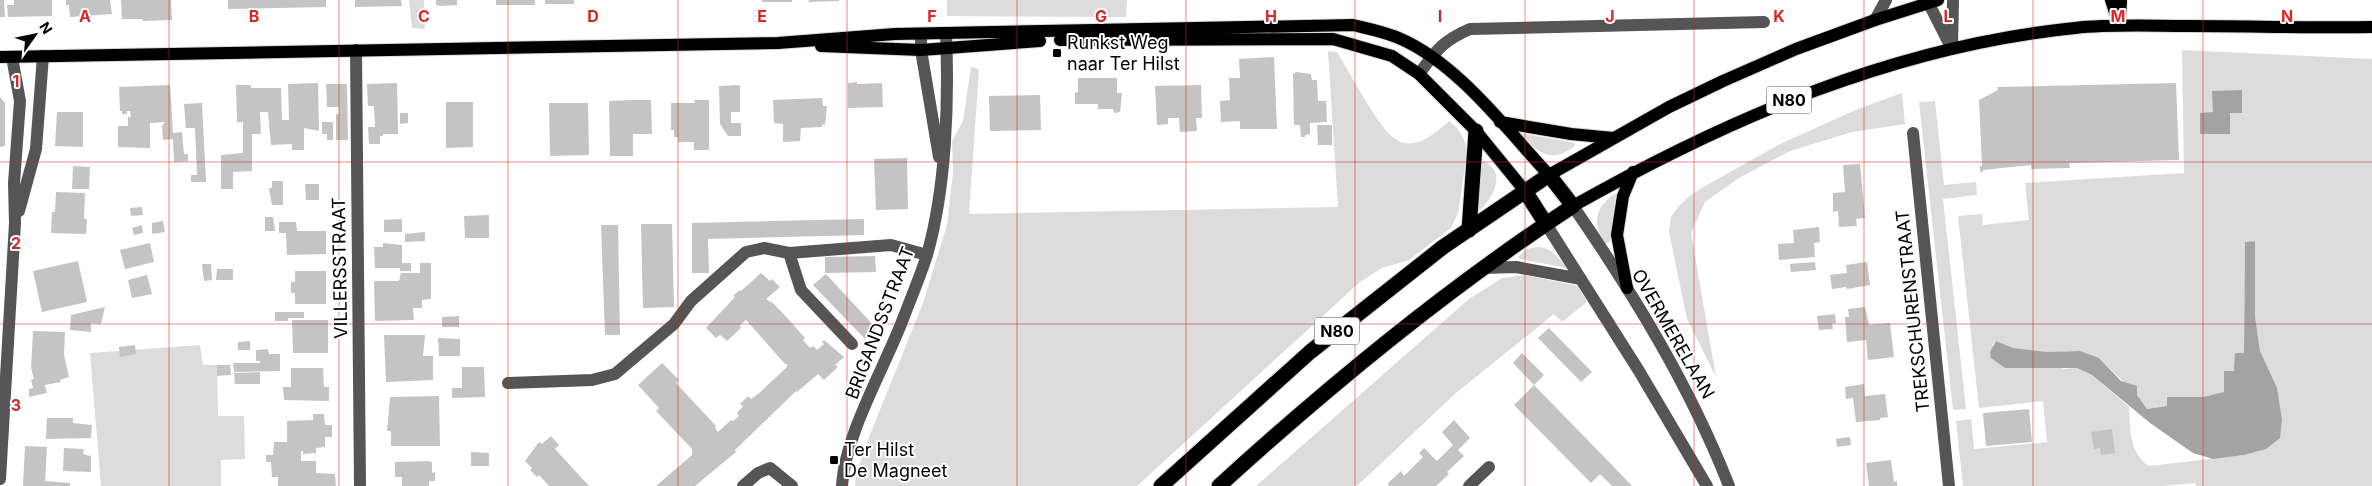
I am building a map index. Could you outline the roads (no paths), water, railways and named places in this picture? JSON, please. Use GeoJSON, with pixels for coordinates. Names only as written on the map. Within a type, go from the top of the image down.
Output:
{"type":"FeatureCollection","features":[{"type":"Feature","properties":{"kind":"highway"},"geometry":{"type":"LineString","coordinates":[[1469,230],[1476,131]]}},
{"type":"Feature","properties":{"kind":"highway"},"geometry":{"type":"LineString","coordinates":[[1549,175],[1573,206]]}},
{"type":"Feature","properties":{"kind":"highway","name":"N80"},"geometry":{"type":"LineString","coordinates":[[1161,486],[1310,352],[1443,247],[1549,175]]}},
{"type":"Feature","properties":{"kind":"highway"},"geometry":{"type":"LineString","coordinates":[[1525,191],[1546,224]]}},
{"type":"Feature","properties":{"kind":"highway","name":"N80"},"geometry":{"type":"LineString","coordinates":[[1219,486],[1319,395],[1398,331],[1483,268],[1573,206]]}},
{"type":"Feature","properties":{"kind":"main road"},"geometry":{"type":"LineString","coordinates":[[2111,0],[2119,25]]}},
{"type":"Feature","properties":{"kind":"main road"},"geometry":{"type":"LineString","coordinates":[[2119,25],[2121,0]]}},
{"type":"Feature","properties":{"kind":"main road","name":"N80"},"geometry":{"type":"LineString","coordinates":[[1549,175],[1613,138],[1723,81],[1796,49],[1931,1]]}},
{"type":"Feature","properties":{"kind":"main road"},"geometry":{"type":"LineString","coordinates":[[6,57],[778,43],[946,33],[1334,24],[1375,30],[1402,39],[1432,56],[1457,76],[1549,175]]}},
{"type":"Feature","properties":{"kind":"main road","name":"N80"},"geometry":{"type":"LineString","coordinates":[[1573,206],[1634,172],[1736,122],[1808,91],[1898,62],[1952,49],[2039,32],[2119,25],[2372,27]]}},
{"type":"Feature","properties":{"kind":"main road"},"geometry":{"type":"LineString","coordinates":[[778,43],[921,50],[1030,41],[1332,39],[1392,56],[1419,74],[1476,131],[1525,191]]}},
{"type":"Feature","properties":{"kind":"main road"},"geometry":{"type":"LineString","coordinates":[[1500,122],[1571,134],[1613,138]]}},
{"type":"Feature","properties":{"kind":"main road"},"geometry":{"type":"LineString","coordinates":[[1627,288],[1617,235],[1623,196],[1634,172]]}},
{"type":"Feature","properties":{"kind":"street"},"geometry":{"type":"LineString","coordinates":[[1875,20],[1886,0]]}},
{"type":"Feature","properties":{"kind":"street"},"geometry":{"type":"LineString","coordinates":[[1952,49],[1953,0]]}},
{"type":"Feature","properties":{"kind":"street"},"geometry":{"type":"LineString","coordinates":[[1931,1],[1952,49]]}},
{"type":"Feature","properties":{"kind":"street"},"geometry":{"type":"LineString","coordinates":[[1419,74],[1432,56],[1451,37],[1470,29],[1764,22]]}},
{"type":"Feature","properties":{"kind":"street","name":"BRIGANDSSTRAAT"},"geometry":{"type":"LineString","coordinates":[[842,486],[843,471],[851,441],[903,320],[927,255],[938,201],[946,134],[946,33]]}},
{"type":"Feature","properties":{"kind":"street","name":"BRIGANDSSTRAAT"},"geometry":{"type":"LineString","coordinates":[[921,34],[921,50],[941,170]]}},
{"type":"Feature","properties":{"kind":"street","name":"VILLERSSTRAAT"},"geometry":{"type":"LineString","coordinates":[[356,50],[360,486]]}},
{"type":"Feature","properties":{"kind":"street"},"geometry":{"type":"LineString","coordinates":[[15,223],[36,149],[43,56]]}},
{"type":"Feature","properties":{"kind":"street"},"geometry":{"type":"LineString","coordinates":[[0,479],[15,223],[14,184],[20,101],[6,57]]}},
{"type":"Feature","properties":{"kind":"street","name":"TREKSCHURENSTRAAT"},"geometry":{"type":"LineString","coordinates":[[1913,133],[1949,486]]}},
{"type":"Feature","properties":{"kind":"street","name":"OVERMERELAAN"},"geometry":{"type":"LineString","coordinates":[[1573,206],[1627,288],[1663,348],[1700,416],[1729,486]]}},
{"type":"Feature","properties":{"kind":"street"},"geometry":{"type":"LineString","coordinates":[[1546,224],[1707,486]]}},
{"type":"Feature","properties":{"kind":"street"},"geometry":{"type":"LineString","coordinates":[[508,383],[592,380],[615,374],[674,324],[691,301],[746,252],[764,248],[788,253],[891,245],[927,255]]}},
{"type":"Feature","properties":{"kind":"street"},"geometry":{"type":"LineString","coordinates":[[788,253],[801,290],[852,344]]}},
{"type":"Feature","properties":{"kind":"street"},"geometry":{"type":"LineString","coordinates":[[1483,268],[1516,267],[1581,279]]}},
{"type":"Feature","properties":{"kind":"street"},"geometry":{"type":"LineString","coordinates":[[1469,486],[1489,467]]}},
{"type":"Feature","properties":{"kind":"street"},"geometry":{"type":"LineString","coordinates":[[742,486],[758,473],[770,468],[792,486]]}},
{"type":"Feature","properties":{"kind":"place","name":"Runkst Weg naar Ter Hilst"},"geometry":{"type":"Point","coordinates":[1057,53]}},
{"type":"Feature","properties":{"kind":"place","name":"Ter Hilst De Magneet"},"geometry":{"type":"Point","coordinates":[834,460]}}]}
